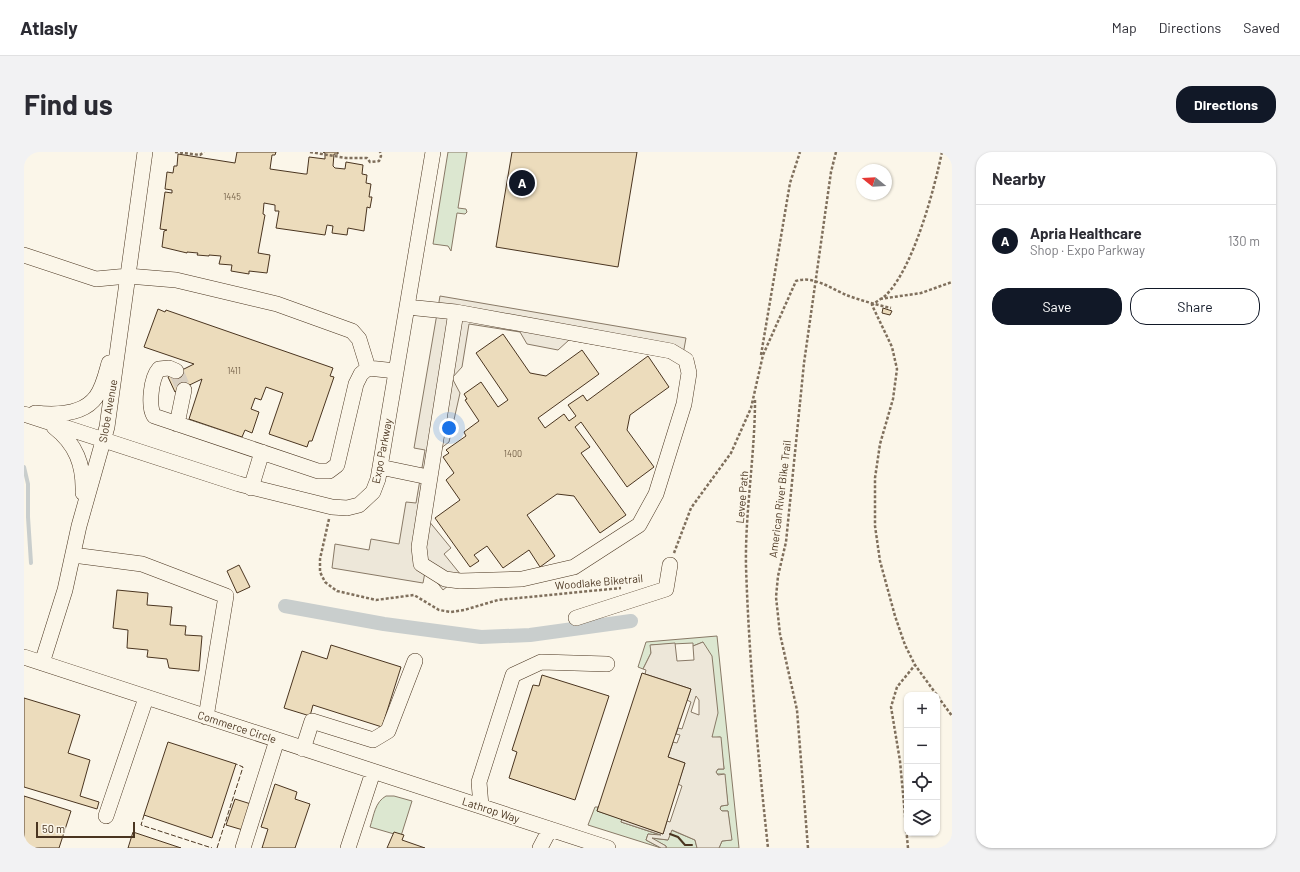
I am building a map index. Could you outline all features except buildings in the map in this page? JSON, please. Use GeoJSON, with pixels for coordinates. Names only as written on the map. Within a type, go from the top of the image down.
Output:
{"type":"FeatureCollection","features":[{"type":"Feature","properties":{"kind":"street","name":"Slobe Avenue"},"geometry":{"type":"LineString","coordinates":[[42,663],[65,590],[74,555],[81,517],[107,427],[145,152]]}},
{"type":"Feature","properties":{"kind":"street","name":"Expo Parkway"},"geometry":{"type":"LineString","coordinates":[[24,413],[50,424],[251,488],[332,507],[354,507],[365,501],[376,486],[380,467],[433,152]]}},
{"type":"Feature","properties":{"kind":"street"},"geometry":{"type":"LineString","coordinates":[[24,256],[96,279],[128,276],[176,280],[277,304],[352,331],[359,339],[368,368]]}},
{"type":"Feature","properties":{"kind":"street"},"geometry":{"type":"LineString","coordinates":[[407,307],[456,312],[671,351],[686,360],[689,373],[684,404],[656,494],[639,525],[574,567],[522,579],[460,581],[445,579],[421,564],[418,547],[428,477],[456,312]]}},
{"type":"Feature","properties":{"kind":"street"},"geometry":{"type":"LineString","coordinates":[[24,413],[67,413],[91,402],[96,397],[118,344]]}},
{"type":"Feature","properties":{"kind":"street"},"geometry":{"type":"LineString","coordinates":[[176,371],[169,368],[159,369],[155,374],[150,409],[154,416],[318,471],[329,471],[337,465],[356,384],[361,374],[368,368],[396,371]]}},
{"type":"Feature","properties":{"kind":"street"},"geometry":{"type":"LineString","coordinates":[[177,424],[184,390]]}},
{"type":"Feature","properties":{"kind":"street"},"geometry":{"type":"LineString","coordinates":[[50,424],[62,433],[75,450],[79,459],[83,485],[81,517]]}},
{"type":"Feature","properties":{"kind":"street"},"geometry":{"type":"LineString","coordinates":[[251,488],[262,452]]}},
{"type":"Feature","properties":{"kind":"street"},"geometry":{"type":"LineString","coordinates":[[380,467],[428,477]]}},
{"type":"Feature","properties":{"kind":"street"},"geometry":{"type":"LineString","coordinates":[[74,555],[142,564],[226,596],[206,717]]}},
{"type":"Feature","properties":{"kind":"street"},"geometry":{"type":"LineString","coordinates":[[576,618],[666,588],[670,565]]}},
{"type":"Feature","properties":{"kind":"street","name":"Commerce Circle"},"geometry":{"type":"LineString","coordinates":[[24,657],[373,772]]}},
{"type":"Feature","properties":{"kind":"street"},"geometry":{"type":"LineString","coordinates":[[303,749],[312,721],[374,740],[388,731],[415,661]]}},
{"type":"Feature","properties":{"kind":"street"},"geometry":{"type":"LineString","coordinates":[[481,806],[479,782],[513,675],[541,662],[607,664]]}},
{"type":"Feature","properties":{"kind":"street"},"geometry":{"type":"LineString","coordinates":[[106,816],[146,698]]}},
{"type":"Feature","properties":{"kind":"street"},"geometry":{"type":"LineString","coordinates":[[243,848],[277,740]]}},
{"type":"Feature","properties":{"kind":"street"},"geometry":{"type":"LineString","coordinates":[[348,848],[373,772]]}},
{"type":"Feature","properties":{"kind":"street","name":"Lathrop Way"},"geometry":{"type":"LineString","coordinates":[[373,772],[608,848]]}},
{"type":"Feature","properties":{"kind":"street"},"geometry":{"type":"LineString","coordinates":[[540,848],[550,829]]}},
{"type":"Feature","properties":{"kind":"path"},"geometry":{"type":"LineString","coordinates":[[175,152],[200,156],[204,152]]}},
{"type":"Feature","properties":{"kind":"path"},"geometry":{"type":"LineString","coordinates":[[310,152],[346,158],[367,158],[370,162],[379,161],[381,156],[380,152]]}},
{"type":"Feature","properties":{"kind":"path","name":"Levee Path"},"geometry":{"type":"LineString","coordinates":[[768,848],[759,763],[746,566],[755,431],[755,397],[790,183],[800,152]]}},
{"type":"Feature","properties":{"kind":"path","name":"American River Bike Trail"},"geometry":{"type":"LineString","coordinates":[[808,848],[797,710],[780,634],[776,597],[777,581],[787,528],[797,425],[815,282],[831,172],[836,152]]}},
{"type":"Feature","properties":{"kind":"path"},"geometry":{"type":"LineString","coordinates":[[880,300],[893,287],[904,270],[921,227],[942,152]]}},
{"type":"Feature","properties":{"kind":"path"},"geometry":{"type":"LineString","coordinates":[[670,565],[691,508],[731,453],[751,408],[755,397],[763,355],[775,332],[793,285],[796,281],[801,280],[815,282],[872,304],[891,308]]}},
{"type":"Feature","properties":{"kind":"path"},"geometry":{"type":"LineString","coordinates":[[872,304],[880,300],[921,293],[952,282]]}},
{"type":"Feature","properties":{"kind":"path"},"geometry":{"type":"LineString","coordinates":[[872,304],[892,347],[897,369],[896,385],[881,439],[876,468],[874,506],[876,538],[884,580],[905,645],[915,665],[952,716]]}},
{"type":"Feature","properties":{"kind":"path","name":"Woodlake Biketrail"},"geometry":{"type":"LineString","coordinates":[[332,507],[320,566],[325,582],[337,591],[376,600],[414,595],[439,610],[451,612],[464,610],[498,600],[625,588]]}},
{"type":"Feature","properties":{"kind":"path"},"geometry":{"type":"LineString","coordinates":[[908,848],[900,755],[891,708],[897,687],[915,665]]}},
{"type":"Feature","properties":{"kind":"green space"},"geometry":{"type":"Polygon","coordinates":[[[448,152],[467,152],[458,208],[466,209],[467,212],[465,214],[457,213],[451,251],[448,246],[433,244],[448,152]]]}},
{"type":"Feature","properties":{"kind":"green space"},"geometry":{"type":"Polygon","coordinates":[[[717,636],[739,848],[719,848],[722,841],[731,840],[728,811],[721,811],[720,809],[721,806],[728,805],[724,774],[717,774],[716,772],[718,769],[724,769],[720,737],[712,738],[703,642],[693,646],[693,643],[651,645],[651,653],[643,669],[638,667],[646,642],[717,636]]]}},
{"type":"Feature","properties":{"kind":"green space"},"geometry":{"type":"Polygon","coordinates":[[[386,796],[394,796],[412,801],[401,836],[370,827],[377,805],[386,796]]]}},
{"type":"Feature","properties":{"kind":"green space"},"geometry":{"type":"Polygon","coordinates":[[[595,807],[598,807],[597,811],[622,819],[621,822],[663,836],[648,834],[646,840],[661,848],[588,825],[595,807]]]}},
{"type":"Feature","properties":{"kind":"green space"},"geometry":{"type":"Polygon","coordinates":[[[671,830],[695,840],[697,848],[666,848],[666,846],[651,838],[668,840],[671,830]]]}},
{"type":"Feature","properties":{"kind":"shaded area"},"geometry":{"type":"Polygon","coordinates":[[[440,296],[686,338],[682,360],[569,340],[558,350],[527,344],[520,332],[469,324],[462,367],[452,378],[460,393],[449,442],[440,449],[428,520],[451,548],[444,554],[461,575],[443,590],[429,572],[425,572],[423,583],[332,568],[335,544],[369,550],[371,539],[399,544],[406,502],[416,503],[425,450],[414,448],[440,296]]]}},
{"type":"Feature","properties":{"kind":"shaded area"},"geometry":{"type":"Polygon","coordinates":[[[703,642],[712,656],[718,713],[712,737],[721,737],[724,769],[718,769],[716,772],[718,775],[725,774],[728,805],[721,806],[720,809],[722,811],[728,811],[732,840],[722,841],[719,848],[697,848],[695,840],[672,830],[668,840],[652,838],[666,846],[666,848],[661,848],[646,840],[648,834],[661,835],[621,822],[622,819],[663,834],[667,821],[670,822],[682,786],[678,784],[685,763],[668,757],[673,742],[677,743],[680,735],[676,734],[678,728],[682,729],[691,702],[687,700],[691,689],[645,674],[646,670],[643,669],[651,653],[650,645],[675,643],[677,661],[694,660],[693,646],[703,642]],[[696,696],[691,712],[699,715],[699,700],[696,696]]]}},
{"type":"Feature","properties":{"kind":"waterway"},"geometry":{"type":"LineString","coordinates":[[24,467],[28,484],[28,517],[31,563]]}},
{"type":"Feature","properties":{"kind":"waterway"},"geometry":{"type":"LineString","coordinates":[[285,606],[384,624],[481,637],[530,635],[631,621]]}},
{"type":"Feature","properties":{"kind":"tunnel"},"geometry":{"type":"LineString","coordinates":[[176,371],[184,390]]}},
{"type":"Feature","properties":{"kind":"fence"},"geometry":{"type":"LineString","coordinates":[[217,848],[243,767],[236,764]]}},
{"type":"Feature","properties":{"kind":"fence"},"geometry":{"type":"LineString","coordinates":[[144,815],[141,825],[212,848]]}},
{"type":"Feature","properties":{"kind":"wall"},"geometry":{"type":"LineString","coordinates":[[670,834],[678,837],[685,845],[692,845]]}},
{"type":"Feature","properties":{"kind":"place","name":"Apria Healthcare"},"geometry":{"type":"Point","coordinates":[522,183]}}]}
